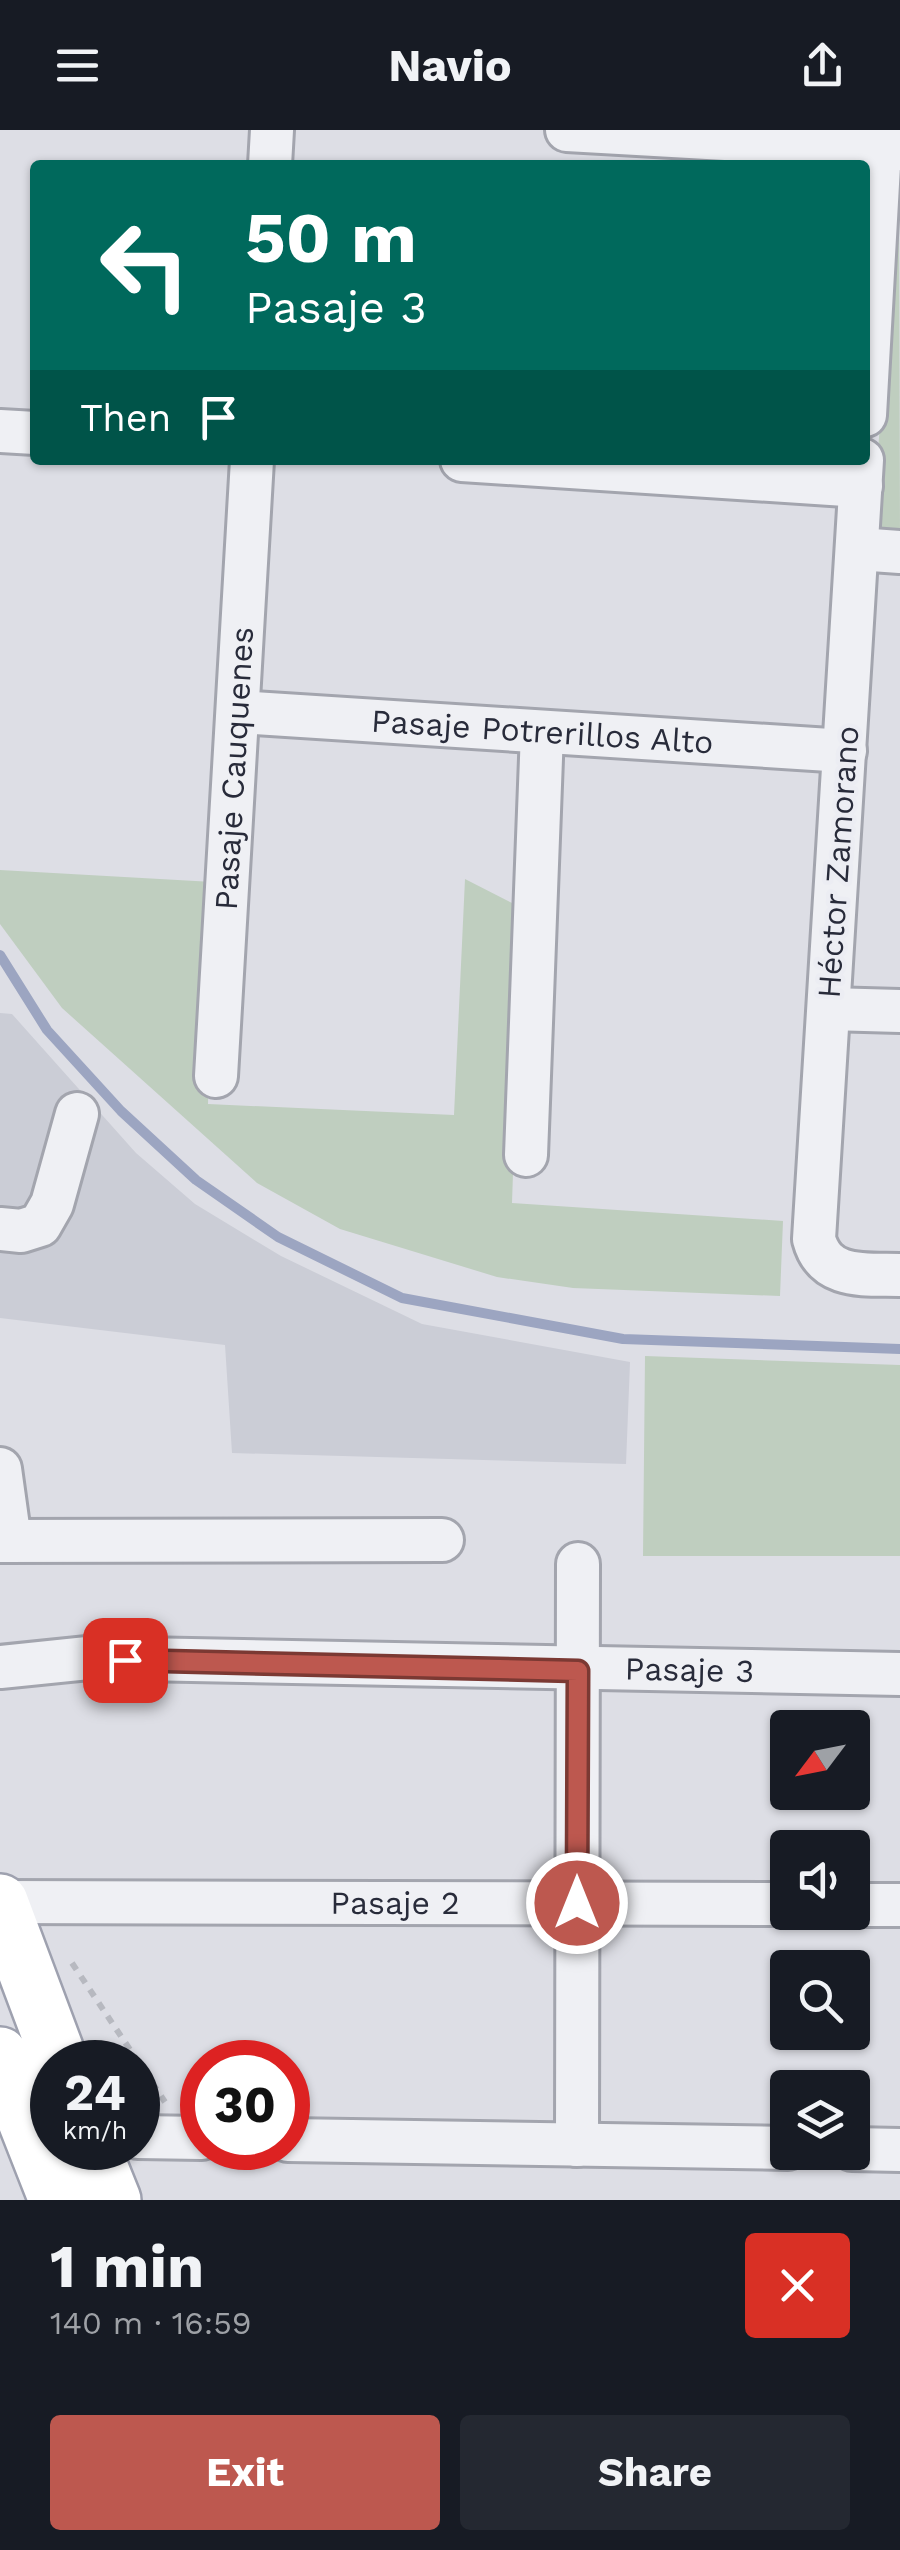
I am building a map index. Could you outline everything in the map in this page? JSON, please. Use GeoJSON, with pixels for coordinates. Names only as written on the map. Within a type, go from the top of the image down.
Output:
{"type":"FeatureCollection","features":[{"type":"Feature","properties":{"kind":"main road"},"geometry":{"type":"LineString","coordinates":[[0,1902],[52,2040]]}},
{"type":"Feature","properties":{"kind":"main road"},"geometry":{"type":"LineString","coordinates":[[0,2056],[108,2177]]}},
{"type":"Feature","properties":{"kind":"street"},"geometry":{"type":"LineString","coordinates":[[270,160],[272,130]]}},
{"type":"Feature","properties":{"kind":"street"},"geometry":{"type":"LineString","coordinates":[[567,130],[887,142],[870,353]]}},
{"type":"Feature","properties":{"kind":"street"},"geometry":{"type":"LineString","coordinates":[[0,431],[30,433]]}},
{"type":"Feature","properties":{"kind":"street","name":"Pasaje Cauquenes"},"geometry":{"type":"LineString","coordinates":[[216,1076],[252,465]]}},
{"type":"Feature","properties":{"kind":"street"},"geometry":{"type":"LineString","coordinates":[[630,465],[862,473]]}},
{"type":"Feature","properties":{"kind":"street","name":"Héctor Zamorano"},"geometry":{"type":"LineString","coordinates":[[862,473],[814,1238],[824,1262],[848,1273],[900,1275]]}},
{"type":"Feature","properties":{"kind":"street"},"geometry":{"type":"LineString","coordinates":[[858,549],[900,552]]}},
{"type":"Feature","properties":{"kind":"street","name":"Pasaje Potrerillos Alto"},"geometry":{"type":"LineString","coordinates":[[238,712],[845,752]]}},
{"type":"Feature","properties":{"kind":"street"},"geometry":{"type":"LineString","coordinates":[[526,1155],[542,732]]}},
{"type":"Feature","properties":{"kind":"street"},"geometry":{"type":"LineString","coordinates":[[829,1008],[900,1011]]}},
{"type":"Feature","properties":{"kind":"street"},"geometry":{"type":"LineString","coordinates":[[0,1229],[21,1231],[40,1225],[52,1204],[77,1114]]}},
{"type":"Feature","properties":{"kind":"street"},"geometry":{"type":"LineString","coordinates":[[0,1469],[5,1541],[442,1540]]}},
{"type":"Feature","properties":{"kind":"street"},"geometry":{"type":"LineString","coordinates":[[577,2144],[578,1564]]}},
{"type":"Feature","properties":{"kind":"street","name":"Pasaje 3"},"geometry":{"type":"LineString","coordinates":[[0,1667],[88,1658],[578,1671],[900,1674]]}},
{"type":"Feature","properties":{"kind":"street","name":"Pasaje 2"},"geometry":{"type":"LineString","coordinates":[[0,1902],[770,1904]]}},
{"type":"Feature","properties":{"kind":"street"},"geometry":{"type":"LineString","coordinates":[[870,1904],[900,1905]]}},
{"type":"Feature","properties":{"kind":"street"},"geometry":{"type":"LineString","coordinates":[[310,2140],[770,2148]]}},
{"type":"Feature","properties":{"kind":"street"},"geometry":{"type":"LineString","coordinates":[[108,2177],[180,2145]]}},
{"type":"Feature","properties":{"kind":"street"},"geometry":{"type":"LineString","coordinates":[[870,2149],[900,2150]]}},
{"type":"Feature","properties":{"kind":"path"},"geometry":{"type":"LineString","coordinates":[[66,1954],[180,2115]]}},
{"type":"Feature","properties":{"kind":"shaded area"},"geometry":{"type":"Polygon","coordinates":[[[0,1013],[12,1014],[136,1153],[195,1204],[281,1256],[422,1324],[630,1362],[626,1464],[232,1453],[225,1345],[0,1318],[0,1013]]]}},
{"type":"Feature","properties":{"kind":"green space"},"geometry":{"type":"Polygon","coordinates":[[[899,178],[900,542],[871,541],[899,178]]]}},
{"type":"Feature","properties":{"kind":"green space"},"geometry":{"type":"Polygon","coordinates":[[[0,870],[213,882],[208,1104],[454,1115],[465,879],[522,908],[512,1203],[783,1221],[780,1296],[573,1288],[497,1277],[340,1229],[257,1183],[62,1008],[0,924],[0,870]]]}},
{"type":"Feature","properties":{"kind":"green space"},"geometry":{"type":"Polygon","coordinates":[[[645,1356],[900,1365],[900,1556],[643,1556],[645,1356]]]}},
{"type":"Feature","properties":{"kind":"waterway"},"geometry":{"type":"LineString","coordinates":[[0,955],[47,1030],[121,1111],[196,1180],[278,1237],[402,1298],[623,1339],[900,1349]]}},
{"type":"Feature","properties":{"kind":"route"},"geometry":{"type":"LineString","coordinates":[[125,1660],[578,1671],[577,1903]]}}]}
